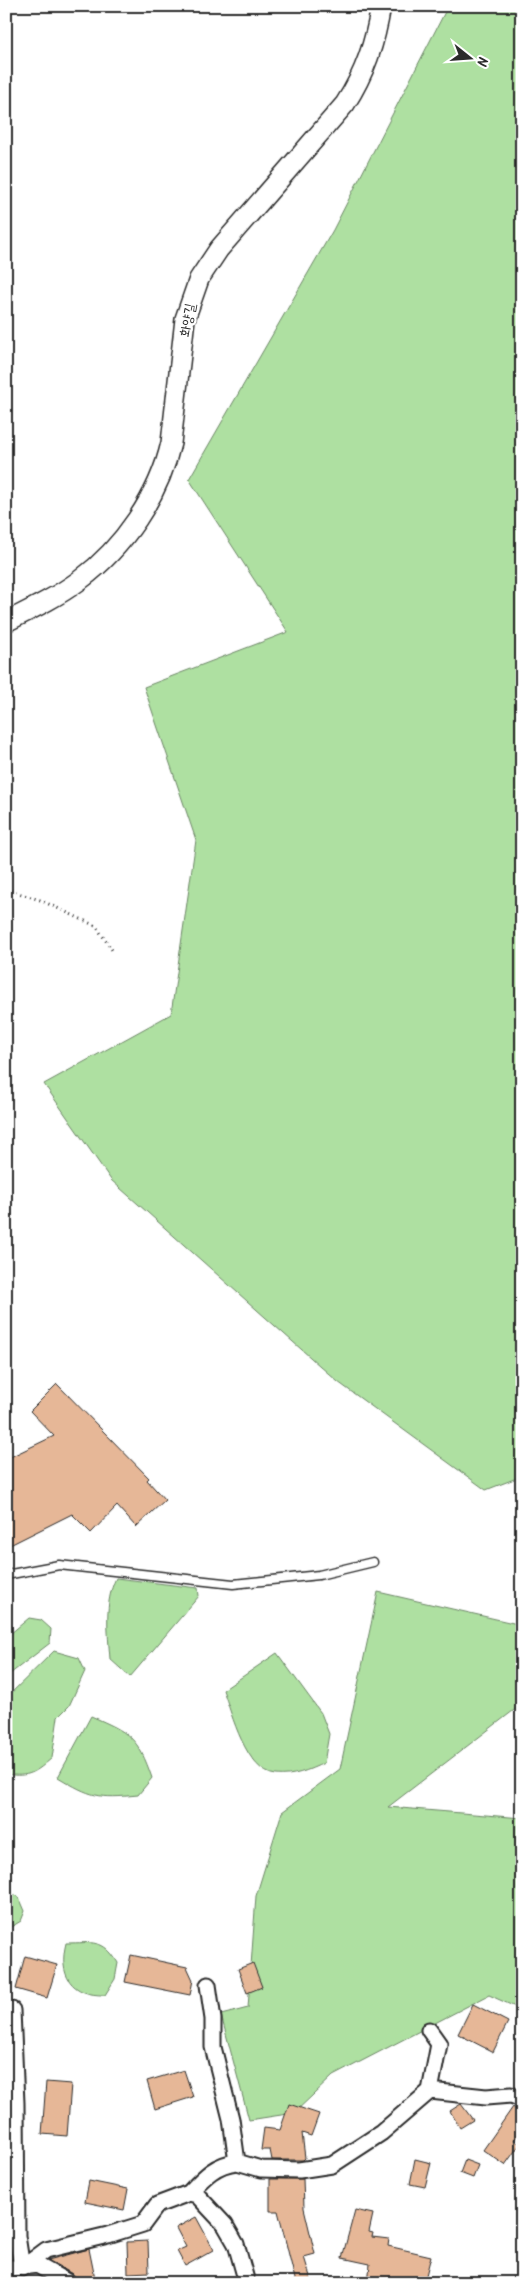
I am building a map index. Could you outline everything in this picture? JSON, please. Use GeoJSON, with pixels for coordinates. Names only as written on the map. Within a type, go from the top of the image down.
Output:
{"type":"FeatureCollection","features":[{"type":"Feature","properties":{"kind":"street","name":"화양길"},"geometry":{"type":"LineString","coordinates":[[6,622],[49,601],[80,580],[114,549],[139,515],[160,479],[167,462],[171,443],[185,319],[199,279],[220,249],[345,104],[360,81],[370,56],[381,6]]}},
{"type":"Feature","properties":{"kind":"street"},"geometry":{"type":"LineString","coordinates":[[208,1985],[213,2019],[213,2047],[231,2119],[237,2162]]}},
{"type":"Feature","properties":{"kind":"street"},"geometry":{"type":"LineString","coordinates":[[12,2010],[18,2236],[22,2268]]}},
{"type":"Feature","properties":{"kind":"street"},"geometry":{"type":"LineString","coordinates":[[22,2268],[46,2250],[143,2224],[157,2206],[189,2193],[204,2177],[222,2164],[237,2162],[261,2169],[299,2170],[332,2165],[381,2133],[430,2091],[439,2044],[429,2030]]}},
{"type":"Feature","properties":{"kind":"street"},"geometry":{"type":"LineString","coordinates":[[430,2091],[486,2097],[511,2095],[522,2099]]}},
{"type":"Feature","properties":{"kind":"street"},"geometry":{"type":"LineString","coordinates":[[189,2193],[197,2195],[224,2225],[236,2244],[247,2283]]}},
{"type":"Feature","properties":{"kind":"street"},"geometry":{"type":"LineString","coordinates":[[6,2269],[37,2265],[68,2283]]}},
{"type":"Feature","properties":{"kind":"lane"},"geometry":{"type":"LineString","coordinates":[[6,1575],[59,1565],[233,1584],[319,1575],[373,1562]]}},
{"type":"Feature","properties":{"kind":"path"},"geometry":{"type":"LineString","coordinates":[[6,890],[40,900],[96,926],[112,950]]}},
{"type":"Feature","properties":{"kind":"green space"},"geometry":{"type":"Polygon","coordinates":[[[448,6],[522,6],[522,1476],[486,1490],[338,1382],[111,1180],[44,1084],[171,1014],[196,840],[144,687],[288,632],[189,479],[333,230],[448,6]]]}},
{"type":"Feature","properties":{"kind":"green space"},"geometry":{"type":"Polygon","coordinates":[[[116,1578],[198,1588],[199,1596],[130,1677],[110,1659],[108,1607],[116,1578]]]}},
{"type":"Feature","properties":{"kind":"green space"},"geometry":{"type":"Polygon","coordinates":[[[378,1592],[522,1625],[522,1704],[388,1807],[522,1818],[522,2010],[489,1995],[333,2076],[294,2113],[249,2120],[221,2015],[248,2008],[256,1896],[282,1812],[340,1769],[378,1592]]]}},
{"type":"Feature","properties":{"kind":"green space"},"geometry":{"type":"Polygon","coordinates":[[[29,1618],[41,1620],[51,1629],[50,1643],[6,1677],[6,1630],[10,1634],[29,1618]]]}},
{"type":"Feature","properties":{"kind":"green space"},"geometry":{"type":"Polygon","coordinates":[[[54,1651],[79,1658],[85,1671],[69,1706],[58,1717],[52,1758],[32,1773],[21,1775],[6,1774],[6,1698],[54,1651]]]}},
{"type":"Feature","properties":{"kind":"green space"},"geometry":{"type":"Polygon","coordinates":[[[277,1653],[321,1713],[329,1734],[324,1763],[289,1775],[276,1775],[265,1771],[256,1764],[248,1753],[236,1727],[223,1690],[277,1653]]]}},
{"type":"Feature","properties":{"kind":"green space"},"geometry":{"type":"Polygon","coordinates":[[[91,1716],[124,1732],[142,1753],[152,1778],[138,1795],[114,1797],[96,1795],[79,1789],[58,1777],[91,1716]]]}},
{"type":"Feature","properties":{"kind":"green space"},"geometry":{"type":"Polygon","coordinates":[[[6,1890],[19,1897],[25,1911],[21,1921],[6,1930],[6,1890]]]}},
{"type":"Feature","properties":{"kind":"green space"},"geometry":{"type":"Polygon","coordinates":[[[66,1943],[96,1944],[107,1949],[113,1955],[118,1963],[115,1979],[105,1995],[83,1992],[70,1981],[64,1965],[66,1943]]]}},
{"type":"Feature","properties":{"kind":"building"},"geometry":{"type":"Polygon","coordinates":[[[57,1384],[149,1478],[147,1480],[165,1500],[136,1527],[117,1506],[91,1533],[72,1514],[6,1547],[6,1459],[54,1436],[30,1411],[57,1384]]]}},
{"type":"Feature","properties":{"kind":"building"},"geometry":{"type":"Polygon","coordinates":[[[131,1955],[187,1967],[193,1980],[190,1995],[125,1982],[131,1955]]]}},
{"type":"Feature","properties":{"kind":"building"},"geometry":{"type":"Polygon","coordinates":[[[25,1956],[57,1965],[47,1998],[16,1989],[25,1956]]]}},
{"type":"Feature","properties":{"kind":"building"},"geometry":{"type":"Polygon","coordinates":[[[253,1963],[262,1987],[247,1993],[238,1969],[253,1963]]]}},
{"type":"Feature","properties":{"kind":"building"},"geometry":{"type":"Polygon","coordinates":[[[473,2004],[508,2022],[493,2052],[458,2034],[473,2004]]]}},
{"type":"Feature","properties":{"kind":"building"},"geometry":{"type":"Polygon","coordinates":[[[184,2070],[193,2097],[155,2109],[147,2081],[184,2070]]]}},
{"type":"Feature","properties":{"kind":"building"},"geometry":{"type":"Polygon","coordinates":[[[46,2082],[71,2084],[67,2136],[42,2134],[46,2082]]]}},
{"type":"Feature","properties":{"kind":"building"},"geometry":{"type":"Polygon","coordinates":[[[289,2104],[319,2114],[311,2136],[302,2133],[305,2158],[303,2160],[272,2160],[270,2150],[261,2150],[264,2128],[280,2130],[289,2104]]]}},
{"type":"Feature","properties":{"kind":"building"},"geometry":{"type":"Polygon","coordinates":[[[461,2104],[473,2120],[460,2128],[450,2111],[461,2104]]]}},
{"type":"Feature","properties":{"kind":"building"},"geometry":{"type":"Polygon","coordinates":[[[513,2107],[522,2115],[522,2130],[514,2140],[520,2144],[505,2165],[483,2150],[513,2107]]]}},
{"type":"Feature","properties":{"kind":"building"},"geometry":{"type":"Polygon","coordinates":[[[415,2159],[431,2163],[425,2187],[410,2184],[415,2159]]]}},
{"type":"Feature","properties":{"kind":"building"},"geometry":{"type":"Polygon","coordinates":[[[465,2160],[478,2165],[473,2178],[460,2173],[465,2160]]]}},
{"type":"Feature","properties":{"kind":"building"},"geometry":{"type":"Polygon","coordinates":[[[270,2179],[303,2179],[304,2208],[315,2254],[304,2257],[312,2283],[296,2283],[278,2211],[270,2211],[270,2179]]]}},
{"type":"Feature","properties":{"kind":"building"},"geometry":{"type":"Polygon","coordinates":[[[89,2181],[128,2189],[124,2210],[85,2202],[89,2181]]]}},
{"type":"Feature","properties":{"kind":"building"},"geometry":{"type":"Polygon","coordinates":[[[355,2210],[373,2214],[369,2232],[373,2233],[372,2237],[389,2239],[388,2246],[431,2256],[424,2283],[368,2283],[370,2264],[342,2258],[355,2210]]]}},
{"type":"Feature","properties":{"kind":"building"},"geometry":{"type":"Polygon","coordinates":[[[196,2217],[214,2250],[185,2266],[177,2251],[186,2247],[176,2228],[196,2217]]]}},
{"type":"Feature","properties":{"kind":"building"},"geometry":{"type":"Polygon","coordinates":[[[148,2241],[149,2272],[128,2273],[127,2242],[148,2241]]]}},
{"type":"Feature","properties":{"kind":"building"},"geometry":{"type":"Polygon","coordinates":[[[89,2249],[96,2283],[78,2283],[74,2275],[48,2260],[89,2249]]]}}]}
